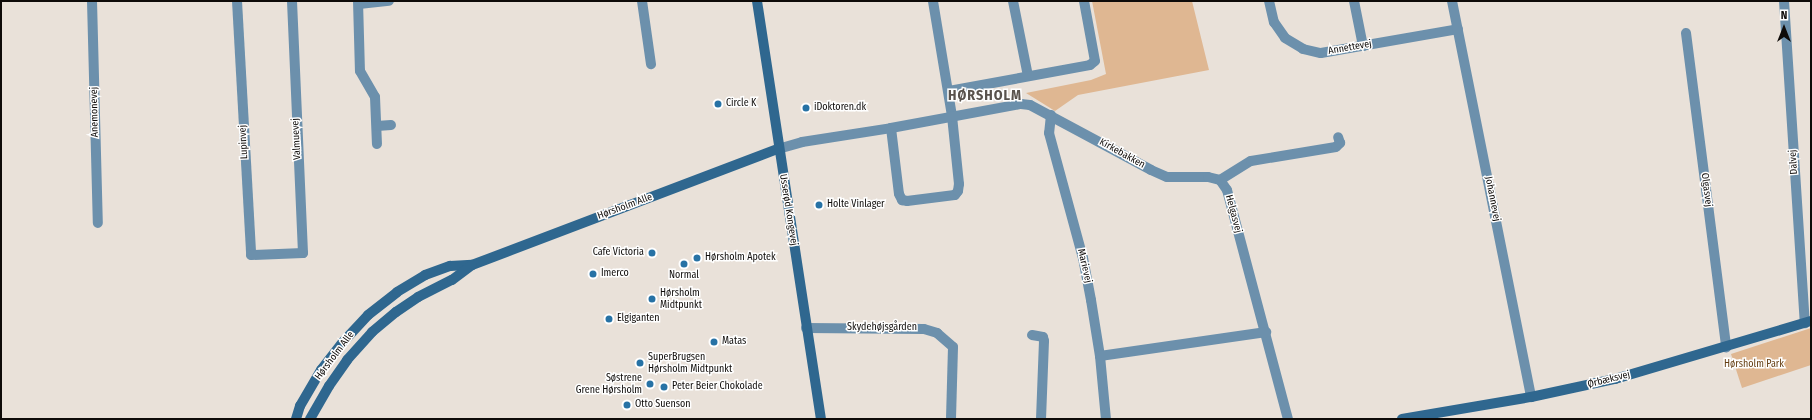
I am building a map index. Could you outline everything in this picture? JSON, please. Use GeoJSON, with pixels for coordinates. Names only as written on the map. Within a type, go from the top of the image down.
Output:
{"type":"FeatureCollection","features":[{"type":"Feature","properties":{"kind":"main road","name":"Usserød Kongevej"},"geometry":{"type":"LineString","coordinates":[[757,1],[778,149],[821,419]]}},
{"type":"Feature","properties":{"kind":"main road","name":"Hørsholm Alle"},"geometry":{"type":"LineString","coordinates":[[310,419],[329,386],[347,360],[372,332],[396,312],[418,297],[452,280],[472,265],[778,149]]}},
{"type":"Feature","properties":{"kind":"main road","name":"Hørsholm Alle"},"geometry":{"type":"LineString","coordinates":[[296,419],[300,406],[321,370],[343,342],[368,315],[397,292],[425,276],[450,266],[472,265]]}},
{"type":"Feature","properties":{"kind":"main road","name":"Ørbæksvej"},"geometry":{"type":"LineString","coordinates":[[1402,419],[1531,397],[1615,379],[1808,322]]}},
{"type":"Feature","properties":{"kind":"street","name":"Anemonevej"},"geometry":{"type":"LineString","coordinates":[[92,1],[98,224]]}},
{"type":"Feature","properties":{"kind":"street","name":"Lupinvej"},"geometry":{"type":"LineString","coordinates":[[237,1],[251,255],[279,255]]}},
{"type":"Feature","properties":{"kind":"street","name":"Valmuevej"},"geometry":{"type":"LineString","coordinates":[[279,255],[303,253],[292,1]]}},
{"type":"Feature","properties":{"kind":"street"},"geometry":{"type":"LineString","coordinates":[[377,144],[375,97],[360,71],[358,2],[389,1]]}},
{"type":"Feature","properties":{"kind":"street"},"geometry":{"type":"LineString","coordinates":[[642,1],[651,64]]}},
{"type":"Feature","properties":{"kind":"street"},"geometry":{"type":"LineString","coordinates":[[891,128],[899,194],[902,200],[908,201],[955,195],[958,191],[959,184],[952,116],[933,1]]}},
{"type":"Feature","properties":{"kind":"street"},"geometry":{"type":"LineString","coordinates":[[1013,1],[1028,76]]}},
{"type":"Feature","properties":{"kind":"street"},"geometry":{"type":"LineString","coordinates":[[948,92],[1090,65],[1095,61],[1084,1]]}},
{"type":"Feature","properties":{"kind":"street","name":"Annettevej"},"geometry":{"type":"LineString","coordinates":[[1269,1],[1274,22],[1285,38],[1303,49],[1321,53],[1458,29]]}},
{"type":"Feature","properties":{"kind":"street"},"geometry":{"type":"LineString","coordinates":[[1354,1],[1363,46]]}},
{"type":"Feature","properties":{"kind":"street","name":"Johannevej"},"geometry":{"type":"LineString","coordinates":[[1452,1],[1531,397]]}},
{"type":"Feature","properties":{"kind":"street","name":"Dalvej"},"geometry":{"type":"LineString","coordinates":[[1784,1],[1808,322]]}},
{"type":"Feature","properties":{"kind":"street","name":"Olgasvej"},"geometry":{"type":"LineString","coordinates":[[1686,33],[1726,347]]}},
{"type":"Feature","properties":{"kind":"street","name":"Kirkebakken"},"geometry":{"type":"LineString","coordinates":[[952,116],[1021,104],[1030,105],[1167,176],[1208,176],[1220,180]]}},
{"type":"Feature","properties":{"kind":"street","name":"Marievej"},"geometry":{"type":"LineString","coordinates":[[1051,115],[1049,133],[1083,258],[1100,356],[1106,419]]}},
{"type":"Feature","properties":{"kind":"street"},"geometry":{"type":"LineString","coordinates":[[778,149],[802,142],[891,128],[952,116]]}},
{"type":"Feature","properties":{"kind":"street"},"geometry":{"type":"LineString","coordinates":[[377,126],[391,125]]}},
{"type":"Feature","properties":{"kind":"street"},"geometry":{"type":"LineString","coordinates":[[1220,180],[1251,161],[1336,147],[1340,143],[1338,137]]}},
{"type":"Feature","properties":{"kind":"street","name":"Helgasvej"},"geometry":{"type":"LineString","coordinates":[[1220,180],[1226,190],[1266,332],[1288,419]]}},
{"type":"Feature","properties":{"kind":"street","name":"Skydehøjsgården"},"geometry":{"type":"LineString","coordinates":[[806,328],[924,328],[937,333],[952,347],[951,419]]}},
{"type":"Feature","properties":{"kind":"street"},"geometry":{"type":"LineString","coordinates":[[1100,356],[1266,332]]}},
{"type":"Feature","properties":{"kind":"street"},"geometry":{"type":"LineString","coordinates":[[1032,335],[1043,337],[1044,340],[1041,419]]}},
{"type":"Feature","properties":{"kind":"green space"},"geometry":{"type":"Polygon","coordinates":[[[1092,1],[1192,1],[1209,70],[1078,95],[1055,111],[1026,93],[1091,80],[1106,74],[1092,1]]]}},
{"type":"Feature","properties":{"kind":"green space","name":"Hørsholm Park"},"geometry":{"type":"Polygon","coordinates":[[[1811,328],[1811,365],[1742,388],[1731,354],[1811,328]]]}},
{"type":"Feature","properties":{"kind":"place","name":"Circle K"},"geometry":{"type":"Point","coordinates":[718,104]}},
{"type":"Feature","properties":{"kind":"place","name":"iDoktoren.dk"},"geometry":{"type":"Point","coordinates":[806,108]}},
{"type":"Feature","properties":{"kind":"place","name":"Holte Vinlager"},"geometry":{"type":"Point","coordinates":[819,205]}},
{"type":"Feature","properties":{"kind":"place","name":"Cafe Victoria"},"geometry":{"type":"Point","coordinates":[652,253]}},
{"type":"Feature","properties":{"kind":"place","name":"Hørsholm Apotek"},"geometry":{"type":"Point","coordinates":[697,258]}},
{"type":"Feature","properties":{"kind":"place","name":"Normal"},"geometry":{"type":"Point","coordinates":[684,264]}},
{"type":"Feature","properties":{"kind":"place","name":"Imerco"},"geometry":{"type":"Point","coordinates":[593,274]}},
{"type":"Feature","properties":{"kind":"place","name":"Hørsholm Midtpunkt"},"geometry":{"type":"Point","coordinates":[652,299]}},
{"type":"Feature","properties":{"kind":"place","name":"Elgiganten"},"geometry":{"type":"Point","coordinates":[609,319]}},
{"type":"Feature","properties":{"kind":"place","name":"Matas"},"geometry":{"type":"Point","coordinates":[714,342]}},
{"type":"Feature","properties":{"kind":"place","name":"SuperBrugsen Hørsholm Midtpunkt"},"geometry":{"type":"Point","coordinates":[640,363]}},
{"type":"Feature","properties":{"kind":"place","name":"Søstrene Grene Hørsholm"},"geometry":{"type":"Point","coordinates":[650,384]}},
{"type":"Feature","properties":{"kind":"place","name":"Peter Beier Chokolade"},"geometry":{"type":"Point","coordinates":[664,387]}},
{"type":"Feature","properties":{"kind":"place","name":"Otto Suenson"},"geometry":{"type":"Point","coordinates":[627,405]}},
{"type":"Feature","properties":{"kind":"district","name":"HØRSHOLM"},"geometry":{"type":"Point","coordinates":[985,96]}}]}
